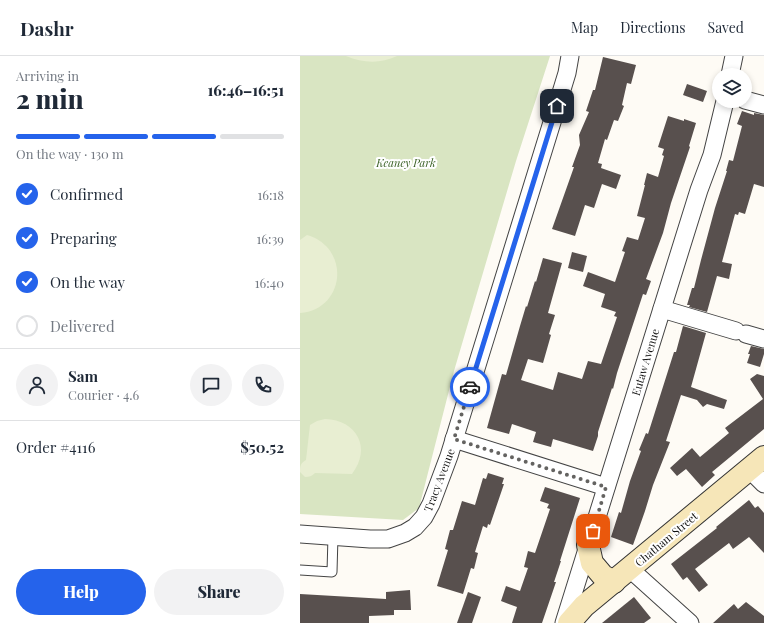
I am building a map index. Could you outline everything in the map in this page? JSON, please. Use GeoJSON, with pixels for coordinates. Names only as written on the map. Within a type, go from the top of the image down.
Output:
{"type":"FeatureCollection","features":[{"type":"Feature","properties":{"kind":"main road","name":"Chatham Street"},"geometry":{"type":"LineString","coordinates":[[569,623],[584,606],[759,470]]}},
{"type":"Feature","properties":{"kind":"main road"},"geometry":{"type":"LineString","coordinates":[[588,545],[592,563],[602,576],[622,576]]}},
{"type":"Feature","properties":{"kind":"street","name":"Tracy Avenue"},"geometry":{"type":"LineString","coordinates":[[333,536],[388,539],[404,534],[415,527],[424,517],[432,504],[454,439],[553,119],[567,72],[570,56]]}},
{"type":"Feature","properties":{"kind":"street"},"geometry":{"type":"LineString","coordinates":[[731,68],[734,56]]}},
{"type":"Feature","properties":{"kind":"street"},"geometry":{"type":"LineString","coordinates":[[752,102],[764,105]]}},
{"type":"Feature","properties":{"kind":"street","name":"Eutaw Avenue"},"geometry":{"type":"LineString","coordinates":[[564,623],[699,190],[712,155],[723,108]]}},
{"type":"Feature","properties":{"kind":"street"},"geometry":{"type":"LineString","coordinates":[[662,309],[764,339]]}},
{"type":"Feature","properties":{"kind":"street"},"geometry":{"type":"LineString","coordinates":[[454,439],[606,487]]}},
{"type":"Feature","properties":{"kind":"street"},"geometry":{"type":"LineString","coordinates":[[300,534],[333,536]]}},
{"type":"Feature","properties":{"kind":"street"},"geometry":{"type":"LineString","coordinates":[[622,576],[690,623]]}},
{"type":"Feature","properties":{"kind":"lane"},"geometry":{"type":"LineString","coordinates":[[300,570],[332,572],[333,536]]}},
{"type":"Feature","properties":{"kind":"green space","name":"Keaney Park"},"geometry":{"type":"Polygon","coordinates":[[[300,56],[550,56],[516,161],[454,371],[419,508],[403,520],[300,514],[300,56]]]}},
{"type":"Feature","properties":{"kind":"green space"},"geometry":{"type":"Polygon","coordinates":[[[346,56],[397,56],[391,59],[372,62],[346,56]]]}},
{"type":"Feature","properties":{"kind":"green space"},"geometry":{"type":"Polygon","coordinates":[[[307,235],[315,238],[326,246],[333,256],[337,266],[337,277],[335,288],[330,297],[322,305],[312,311],[300,313],[300,240],[307,235]]]}},
{"type":"Feature","properties":{"kind":"green space"},"geometry":{"type":"Polygon","coordinates":[[[325,419],[346,424],[353,430],[361,445],[361,455],[358,464],[352,474],[315,473],[305,477],[300,472],[300,468],[302,463],[306,460],[310,425],[325,419]]]}},
{"type":"Feature","properties":{"kind":"building"},"geometry":{"type":"Polygon","coordinates":[[[603,57],[636,65],[631,84],[627,83],[622,105],[624,106],[618,121],[614,120],[607,140],[605,139],[598,163],[602,164],[601,168],[621,175],[616,189],[602,184],[594,208],[585,205],[575,236],[552,229],[574,167],[572,167],[580,145],[579,135],[589,112],[586,111],[593,90],[595,90],[603,57]]]}},
{"type":"Feature","properties":{"kind":"building"},"geometry":{"type":"Polygon","coordinates":[[[687,84],[707,91],[703,102],[683,95],[687,84]]]}},
{"type":"Feature","properties":{"kind":"building"},"geometry":{"type":"Polygon","coordinates":[[[742,111],[754,115],[754,113],[764,115],[764,187],[754,184],[745,214],[739,212],[738,215],[735,214],[722,262],[732,264],[729,279],[717,276],[707,312],[689,307],[690,305],[687,305],[692,288],[694,288],[729,160],[733,161],[742,126],[737,124],[742,111]]]}},
{"type":"Feature","properties":{"kind":"building"},"geometry":{"type":"Polygon","coordinates":[[[668,116],[696,123],[663,233],[646,279],[651,281],[646,295],[643,294],[593,451],[553,439],[551,447],[533,442],[536,432],[512,424],[509,434],[487,428],[502,374],[506,375],[526,306],[527,307],[543,258],[562,263],[548,313],[555,315],[549,334],[551,335],[543,363],[528,359],[521,380],[553,390],[558,372],[582,379],[588,361],[601,364],[617,317],[614,316],[616,312],[601,307],[605,294],[583,286],[588,272],[615,282],[625,252],[622,251],[627,237],[638,240],[645,218],[637,216],[644,185],[647,173],[658,177],[664,156],[662,155],[664,149],[658,147],[668,116]]]}},
{"type":"Feature","properties":{"kind":"building"},"geometry":{"type":"Polygon","coordinates":[[[572,252],[587,256],[583,272],[568,268],[572,252]]]}},
{"type":"Feature","properties":{"kind":"building"},"geometry":{"type":"Polygon","coordinates":[[[683,326],[706,333],[691,387],[727,400],[724,409],[707,404],[703,407],[697,400],[681,395],[666,441],[670,442],[653,485],[633,545],[611,537],[619,512],[621,513],[630,481],[641,451],[639,450],[646,433],[648,434],[674,352],[676,352],[683,326]]]}},
{"type":"Feature","properties":{"kind":"building"},"geometry":{"type":"Polygon","coordinates":[[[751,346],[764,349],[760,367],[747,363],[751,346]]]}},
{"type":"Feature","properties":{"kind":"building"},"geometry":{"type":"Polygon","coordinates":[[[757,374],[764,376],[764,429],[712,472],[715,475],[702,487],[686,469],[677,476],[670,468],[692,448],[700,457],[729,433],[725,428],[763,399],[750,379],[757,374]]]}},
{"type":"Feature","properties":{"kind":"building"},"geometry":{"type":"Polygon","coordinates":[[[488,473],[504,478],[502,484],[504,484],[490,525],[488,524],[487,528],[483,526],[475,552],[478,553],[474,569],[471,568],[463,594],[437,586],[448,550],[445,549],[450,530],[453,530],[462,501],[475,505],[483,478],[486,479],[488,473]]]}},
{"type":"Feature","properties":{"kind":"building"},"geometry":{"type":"Polygon","coordinates":[[[545,487],[580,498],[554,582],[556,582],[542,623],[512,623],[517,607],[501,601],[506,586],[520,591],[528,568],[524,567],[528,551],[535,553],[550,509],[547,508],[549,504],[540,501],[545,487]]]}},
{"type":"Feature","properties":{"kind":"building"},"geometry":{"type":"Polygon","coordinates":[[[749,500],[755,508],[758,506],[764,513],[764,553],[749,537],[733,549],[729,543],[695,569],[708,585],[699,592],[687,577],[683,580],[671,564],[717,528],[716,527],[749,500]]]}},
{"type":"Feature","properties":{"kind":"building"},"geometry":{"type":"Polygon","coordinates":[[[410,590],[411,610],[394,610],[394,615],[369,616],[369,623],[300,623],[300,594],[386,599],[386,592],[410,590]]]}},
{"type":"Feature","properties":{"kind":"building"},"geometry":{"type":"Polygon","coordinates":[[[468,592],[481,597],[472,623],[457,623],[468,592]]]}},
{"type":"Feature","properties":{"kind":"building"},"geometry":{"type":"Polygon","coordinates":[[[634,597],[651,618],[644,623],[602,623],[634,597]]]}},
{"type":"Feature","properties":{"kind":"building"},"geometry":{"type":"Polygon","coordinates":[[[746,602],[764,616],[764,623],[713,623],[734,604],[738,609],[746,602]]]}},
{"type":"Feature","properties":{"kind":"way so far"},"geometry":{"type":"LineString","coordinates":[[470,387],[454,439],[606,487],[593,531]]}},
{"type":"Feature","properties":{"kind":"route"},"geometry":{"type":"LineString","coordinates":[[470,387],[557,106]]}}]}
